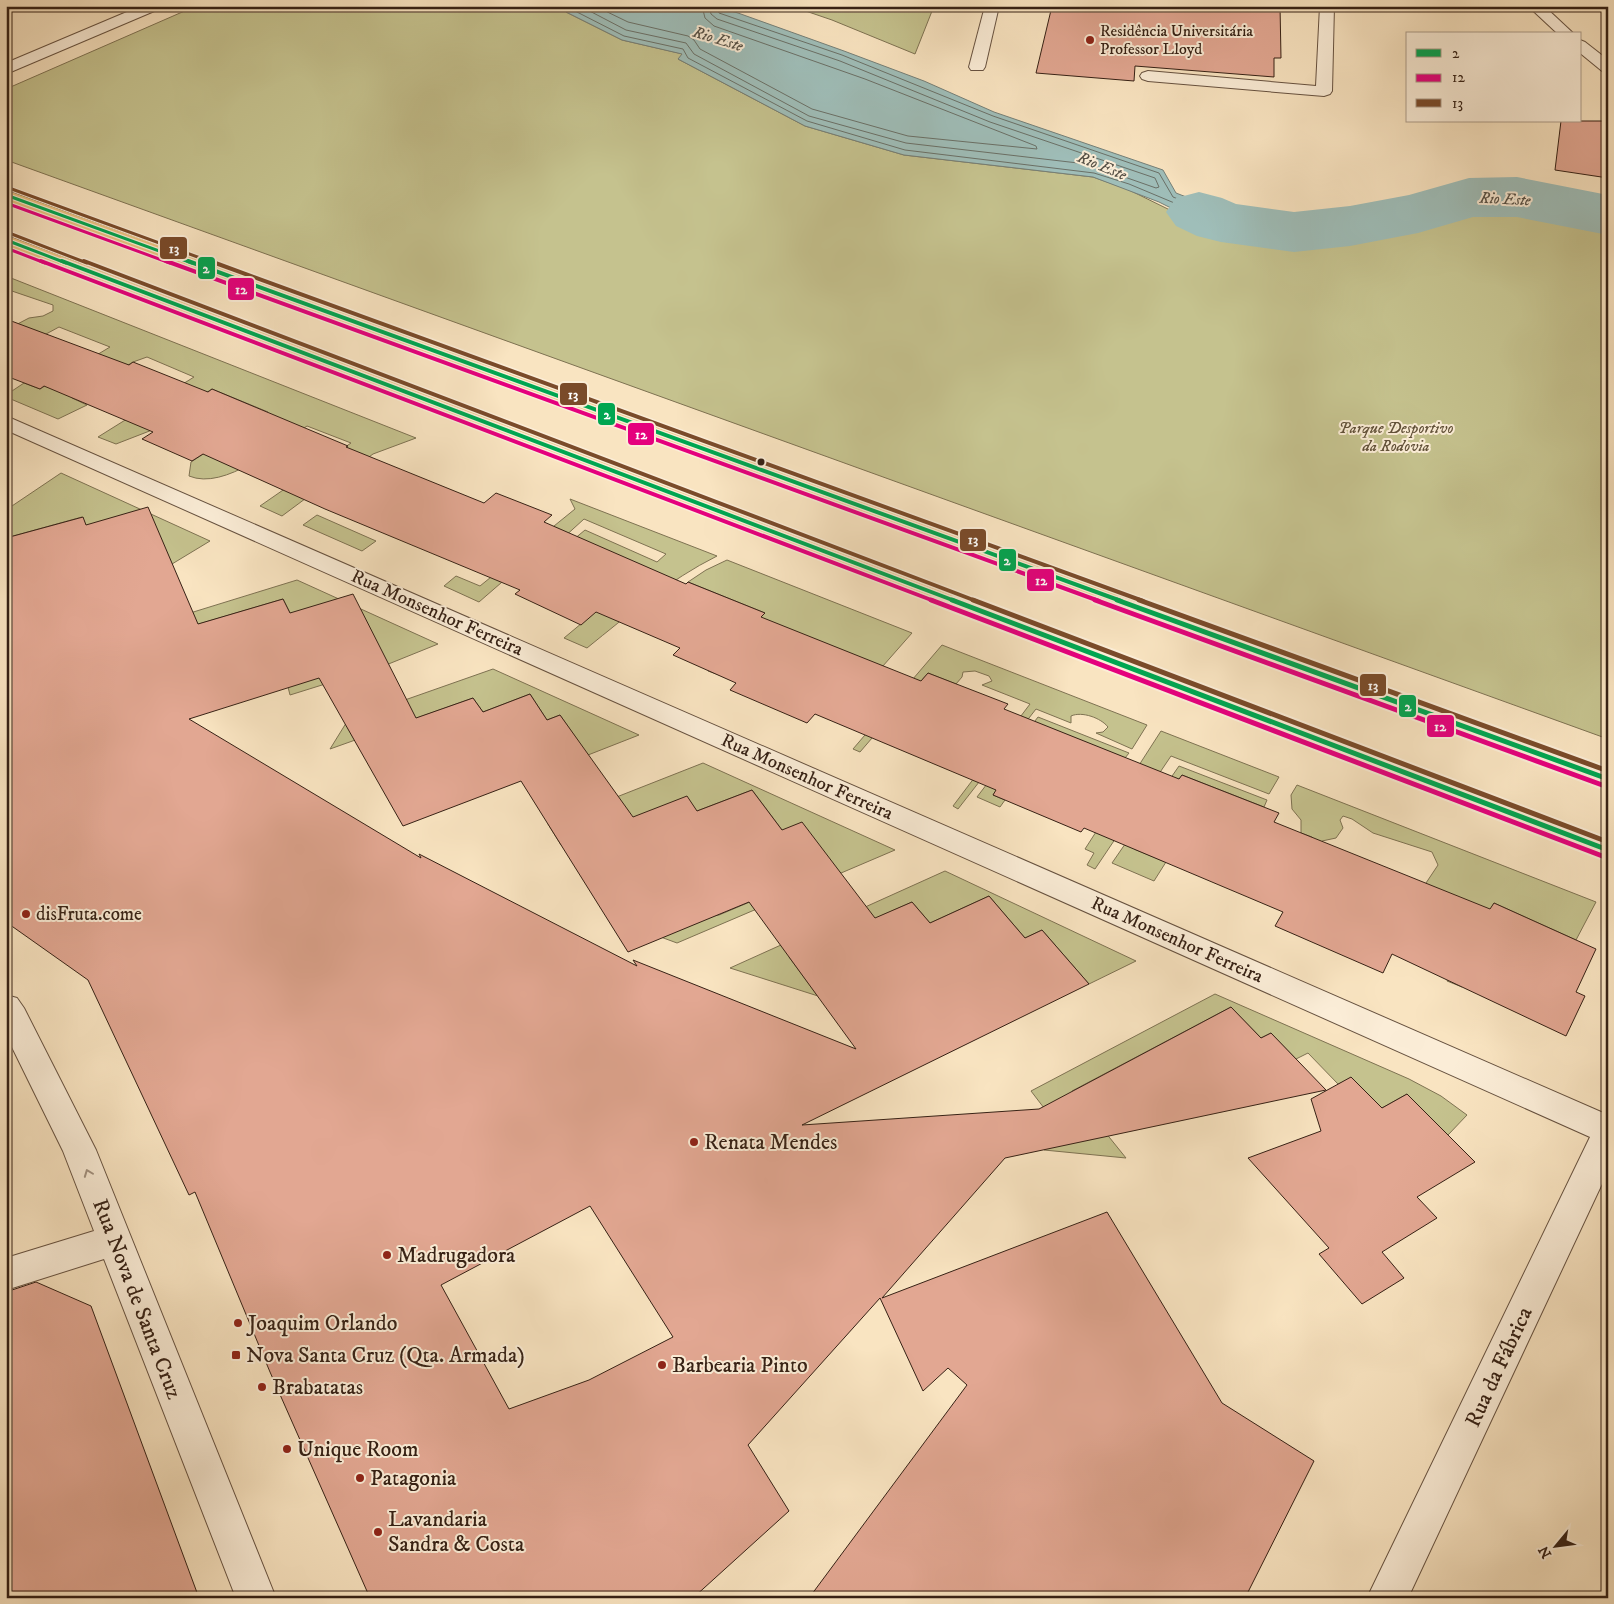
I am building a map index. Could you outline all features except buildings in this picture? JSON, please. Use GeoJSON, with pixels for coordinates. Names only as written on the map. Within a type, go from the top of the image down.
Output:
{"type":"FeatureCollection","features":[{"type":"Feature","properties":{"kind":"main road"},"geometry":{"type":"LineString","coordinates":[[6,195],[1608,779]]}},
{"type":"Feature","properties":{"kind":"main road"},"geometry":{"type":"LineString","coordinates":[[6,240],[1608,850]]}},
{"type":"Feature","properties":{"kind":"street"},"geometry":{"type":"LineString","coordinates":[[6,69],[154,6]]}},
{"type":"Feature","properties":{"kind":"street"},"geometry":{"type":"LineString","coordinates":[[977,67],[992,6]]}},
{"type":"Feature","properties":{"kind":"street"},"geometry":{"type":"LineString","coordinates":[[1148,76],[1324,91],[1327,6]]}},
{"type":"Feature","properties":{"kind":"street"},"geometry":{"type":"LineString","coordinates":[[1535,6],[1565,32]]}},
{"type":"Feature","properties":{"kind":"street"},"geometry":{"type":"LineString","coordinates":[[1582,47],[1608,68]]}},
{"type":"Feature","properties":{"kind":"street","name":"Rua Monsenhor Ferreira"},"geometry":{"type":"LineString","coordinates":[[6,422],[1608,1130]]}},
{"type":"Feature","properties":{"kind":"street","name":"Rua Nova de Santa Cruz"},"geometry":{"type":"LineString","coordinates":[[6,1006],[13,1016],[79,1150],[256,1598]]}},
{"type":"Feature","properties":{"kind":"street","name":"Rua da Fábrica"},"geometry":{"type":"LineString","coordinates":[[1387,1598],[1600,1170],[1608,1135]]}},
{"type":"Feature","properties":{"kind":"street"},"geometry":{"type":"LineString","coordinates":[[6,1274],[114,1240]]}},
{"type":"Feature","properties":{"kind":"green space","name":"Parque Desportivo da Rodovia"},"geometry":{"type":"Polygon","coordinates":[[[196,6],[551,6],[571,9],[566,12],[622,40],[683,54],[678,59],[805,126],[904,155],[1093,177],[1127,189],[1174,212],[1232,234],[1266,240],[1325,236],[1479,204],[1526,203],[1608,222],[1608,739],[6,160],[6,89],[196,6]]]}},
{"type":"Feature","properties":{"kind":"green space"},"geometry":{"type":"Polygon","coordinates":[[[791,6],[934,6],[915,54],[832,20],[791,6]]]}},
{"type":"Feature","properties":{"kind":"green space"},"geometry":{"type":"Polygon","coordinates":[[[11,278],[416,438],[373,454],[351,470],[317,490],[282,516],[260,506],[351,443],[307,426],[251,464],[235,472],[203,479],[189,476],[191,462],[268,412],[212,389],[186,405],[165,425],[116,444],[98,437],[194,377],[147,357],[133,362],[72,398],[87,405],[58,419],[6,397],[6,395],[24,383],[40,389],[110,347],[59,327],[24,346],[6,330],[29,318],[43,316],[53,311],[53,305],[6,289],[6,281],[11,278]]]}},
{"type":"Feature","properties":{"kind":"green space"},"geometry":{"type":"Polygon","coordinates":[[[61,473],[210,541],[172,564],[87,529],[82,517],[6,538],[6,510],[61,473]]]}},
{"type":"Feature","properties":{"kind":"green space"},"geometry":{"type":"Polygon","coordinates":[[[570,499],[717,556],[699,565],[666,587],[587,648],[564,638],[648,568],[543,565],[585,530],[657,562],[666,554],[584,519],[562,539],[554,537],[479,602],[444,586],[456,576],[480,586],[575,509],[570,499]]]}},
{"type":"Feature","properties":{"kind":"green space"},"geometry":{"type":"Polygon","coordinates":[[[317,515],[376,541],[362,551],[303,525],[317,515]]]}},
{"type":"Feature","properties":{"kind":"green space"},"geometry":{"type":"Polygon","coordinates":[[[727,560],[912,633],[838,717],[708,671],[765,613],[688,582],[706,570],[727,560]]]}},
{"type":"Feature","properties":{"kind":"green space"},"geometry":{"type":"Polygon","coordinates":[[[297,580],[438,644],[386,665],[290,695],[288,687],[290,613],[283,599],[162,635],[148,626],[297,580]]]}},
{"type":"Feature","properties":{"kind":"green space"},"geometry":{"type":"Polygon","coordinates":[[[942,645],[1147,725],[1132,749],[1096,733],[1103,732],[1108,727],[1096,718],[1080,714],[1075,715],[1071,716],[1071,723],[1036,709],[958,809],[953,806],[1030,704],[982,685],[992,681],[989,676],[975,671],[963,672],[962,677],[956,684],[928,673],[860,752],[853,749],[942,645]]]}},
{"type":"Feature","properties":{"kind":"green space"},"geometry":{"type":"Polygon","coordinates":[[[493,669],[639,735],[588,755],[560,715],[547,720],[530,694],[483,712],[473,698],[330,749],[348,720],[493,669]]]}},
{"type":"Feature","properties":{"kind":"green space"},"geometry":{"type":"Polygon","coordinates":[[[1038,717],[1129,753],[1125,758],[1044,726],[993,795],[1005,800],[1000,807],[977,797],[1038,717]]]}},
{"type":"Feature","properties":{"kind":"green space"},"geometry":{"type":"Polygon","coordinates":[[[1161,731],[1279,777],[1269,794],[1171,756],[1095,869],[1087,865],[1094,853],[1085,849],[1161,731]]]}},
{"type":"Feature","properties":{"kind":"green space"},"geometry":{"type":"Polygon","coordinates":[[[703,763],[895,850],[677,943],[639,929],[719,915],[835,866],[782,830],[752,790],[697,811],[561,845],[548,824],[703,763]]]}},
{"type":"Feature","properties":{"kind":"green space"},"geometry":{"type":"Polygon","coordinates":[[[1179,766],[1267,800],[1264,807],[1182,775],[1134,849],[1166,862],[1154,881],[1112,863],[1179,766]]]}},
{"type":"Feature","properties":{"kind":"green space"},"geometry":{"type":"Polygon","coordinates":[[[1297,785],[1596,902],[1576,940],[1494,903],[1473,943],[1483,947],[1462,987],[1447,981],[1455,964],[1401,936],[1426,883],[1438,865],[1432,852],[1373,833],[1352,819],[1343,816],[1340,820],[1343,828],[1336,838],[1322,841],[1287,903],[1312,837],[1301,833],[1301,820],[1292,809],[1291,795],[1297,785]]]}},
{"type":"Feature","properties":{"kind":"green space"},"geometry":{"type":"Polygon","coordinates":[[[945,871],[1136,961],[1089,984],[1042,930],[1025,938],[989,896],[930,923],[912,902],[789,957],[818,996],[730,968],[945,871]]]}},
{"type":"Feature","properties":{"kind":"green space"},"geometry":{"type":"Polygon","coordinates":[[[1215,994],[1409,1079],[1441,1096],[1467,1115],[1448,1135],[1407,1094],[1382,1108],[1352,1078],[1338,1084],[1308,1053],[1296,1059],[1271,1033],[1261,1038],[1231,1007],[1072,1091],[1126,1158],[1044,1150],[1044,1108],[1031,1091],[1215,994]]]}},
{"type":"Feature","properties":{"kind":"water"},"geometry":{"type":"Polygon","coordinates":[[[551,6],[713,6],[738,13],[924,81],[994,112],[1163,170],[1176,193],[1243,219],[1305,223],[1456,191],[1505,189],[1608,211],[1608,217],[1517,197],[1469,198],[1418,213],[1284,235],[1238,232],[1183,214],[1159,202],[1093,177],[904,155],[805,126],[678,59],[682,54],[622,40],[566,12],[570,8],[551,6]]]}},
{"type":"Feature","properties":{"kind":"waterway","name":"Rio Este"},"geometry":{"type":"LineString","coordinates":[[1199,212],[1221,222],[1294,232],[1350,226],[1418,213],[1469,198],[1517,197],[1608,215]]}},
{"type":"Feature","properties":{"kind":"transit line","name":"13"},"geometry":{"type":"LineString","coordinates":[[9,188],[1608,771]]}},
{"type":"Feature","properties":{"kind":"transit line","name":"2"},"geometry":{"type":"LineString","coordinates":[[6,195],[1608,779]]}},
{"type":"Feature","properties":{"kind":"transit line","name":"12"},"geometry":{"type":"LineString","coordinates":[[6,203],[1605,786]]}},
{"type":"Feature","properties":{"kind":"transit line","name":"13"},"geometry":{"type":"LineString","coordinates":[[9,233],[1608,842]]}},
{"type":"Feature","properties":{"kind":"transit line","name":"2"},"geometry":{"type":"LineString","coordinates":[[6,240],[1608,850]]}},
{"type":"Feature","properties":{"kind":"transit line","name":"12"},"geometry":{"type":"LineString","coordinates":[[6,248],[1605,857]]}},
{"type":"Feature","properties":{"kind":"place","name":"Residência Universitária Professor Lloyd"},"geometry":{"type":"Point","coordinates":[1090,40]}},
{"type":"Feature","properties":{"kind":"place","name":"disFruta.come"},"geometry":{"type":"Point","coordinates":[26,914]}},
{"type":"Feature","properties":{"kind":"place","name":"Renata Mendes"},"geometry":{"type":"Point","coordinates":[694,1142]}},
{"type":"Feature","properties":{"kind":"place","name":"Madrugadora"},"geometry":{"type":"Point","coordinates":[387,1255]}},
{"type":"Feature","properties":{"kind":"place","name":"Joaquim Orlando"},"geometry":{"type":"Point","coordinates":[238,1323]}},
{"type":"Feature","properties":{"kind":"place","name":"Nova Santa Cruz (Qta. Armada)"},"geometry":{"type":"Point","coordinates":[236,1355]}},
{"type":"Feature","properties":{"kind":"place","name":"Barbearia Pinto"},"geometry":{"type":"Point","coordinates":[662,1365]}},
{"type":"Feature","properties":{"kind":"place","name":"Brabatatas"},"geometry":{"type":"Point","coordinates":[262,1387]}},
{"type":"Feature","properties":{"kind":"place","name":"Unique Room"},"geometry":{"type":"Point","coordinates":[287,1449]}},
{"type":"Feature","properties":{"kind":"place","name":"Patagonia"},"geometry":{"type":"Point","coordinates":[360,1478]}},
{"type":"Feature","properties":{"kind":"place","name":"Lavandaria Sandra & Costa"},"geometry":{"type":"Point","coordinates":[378,1532]}}]}
